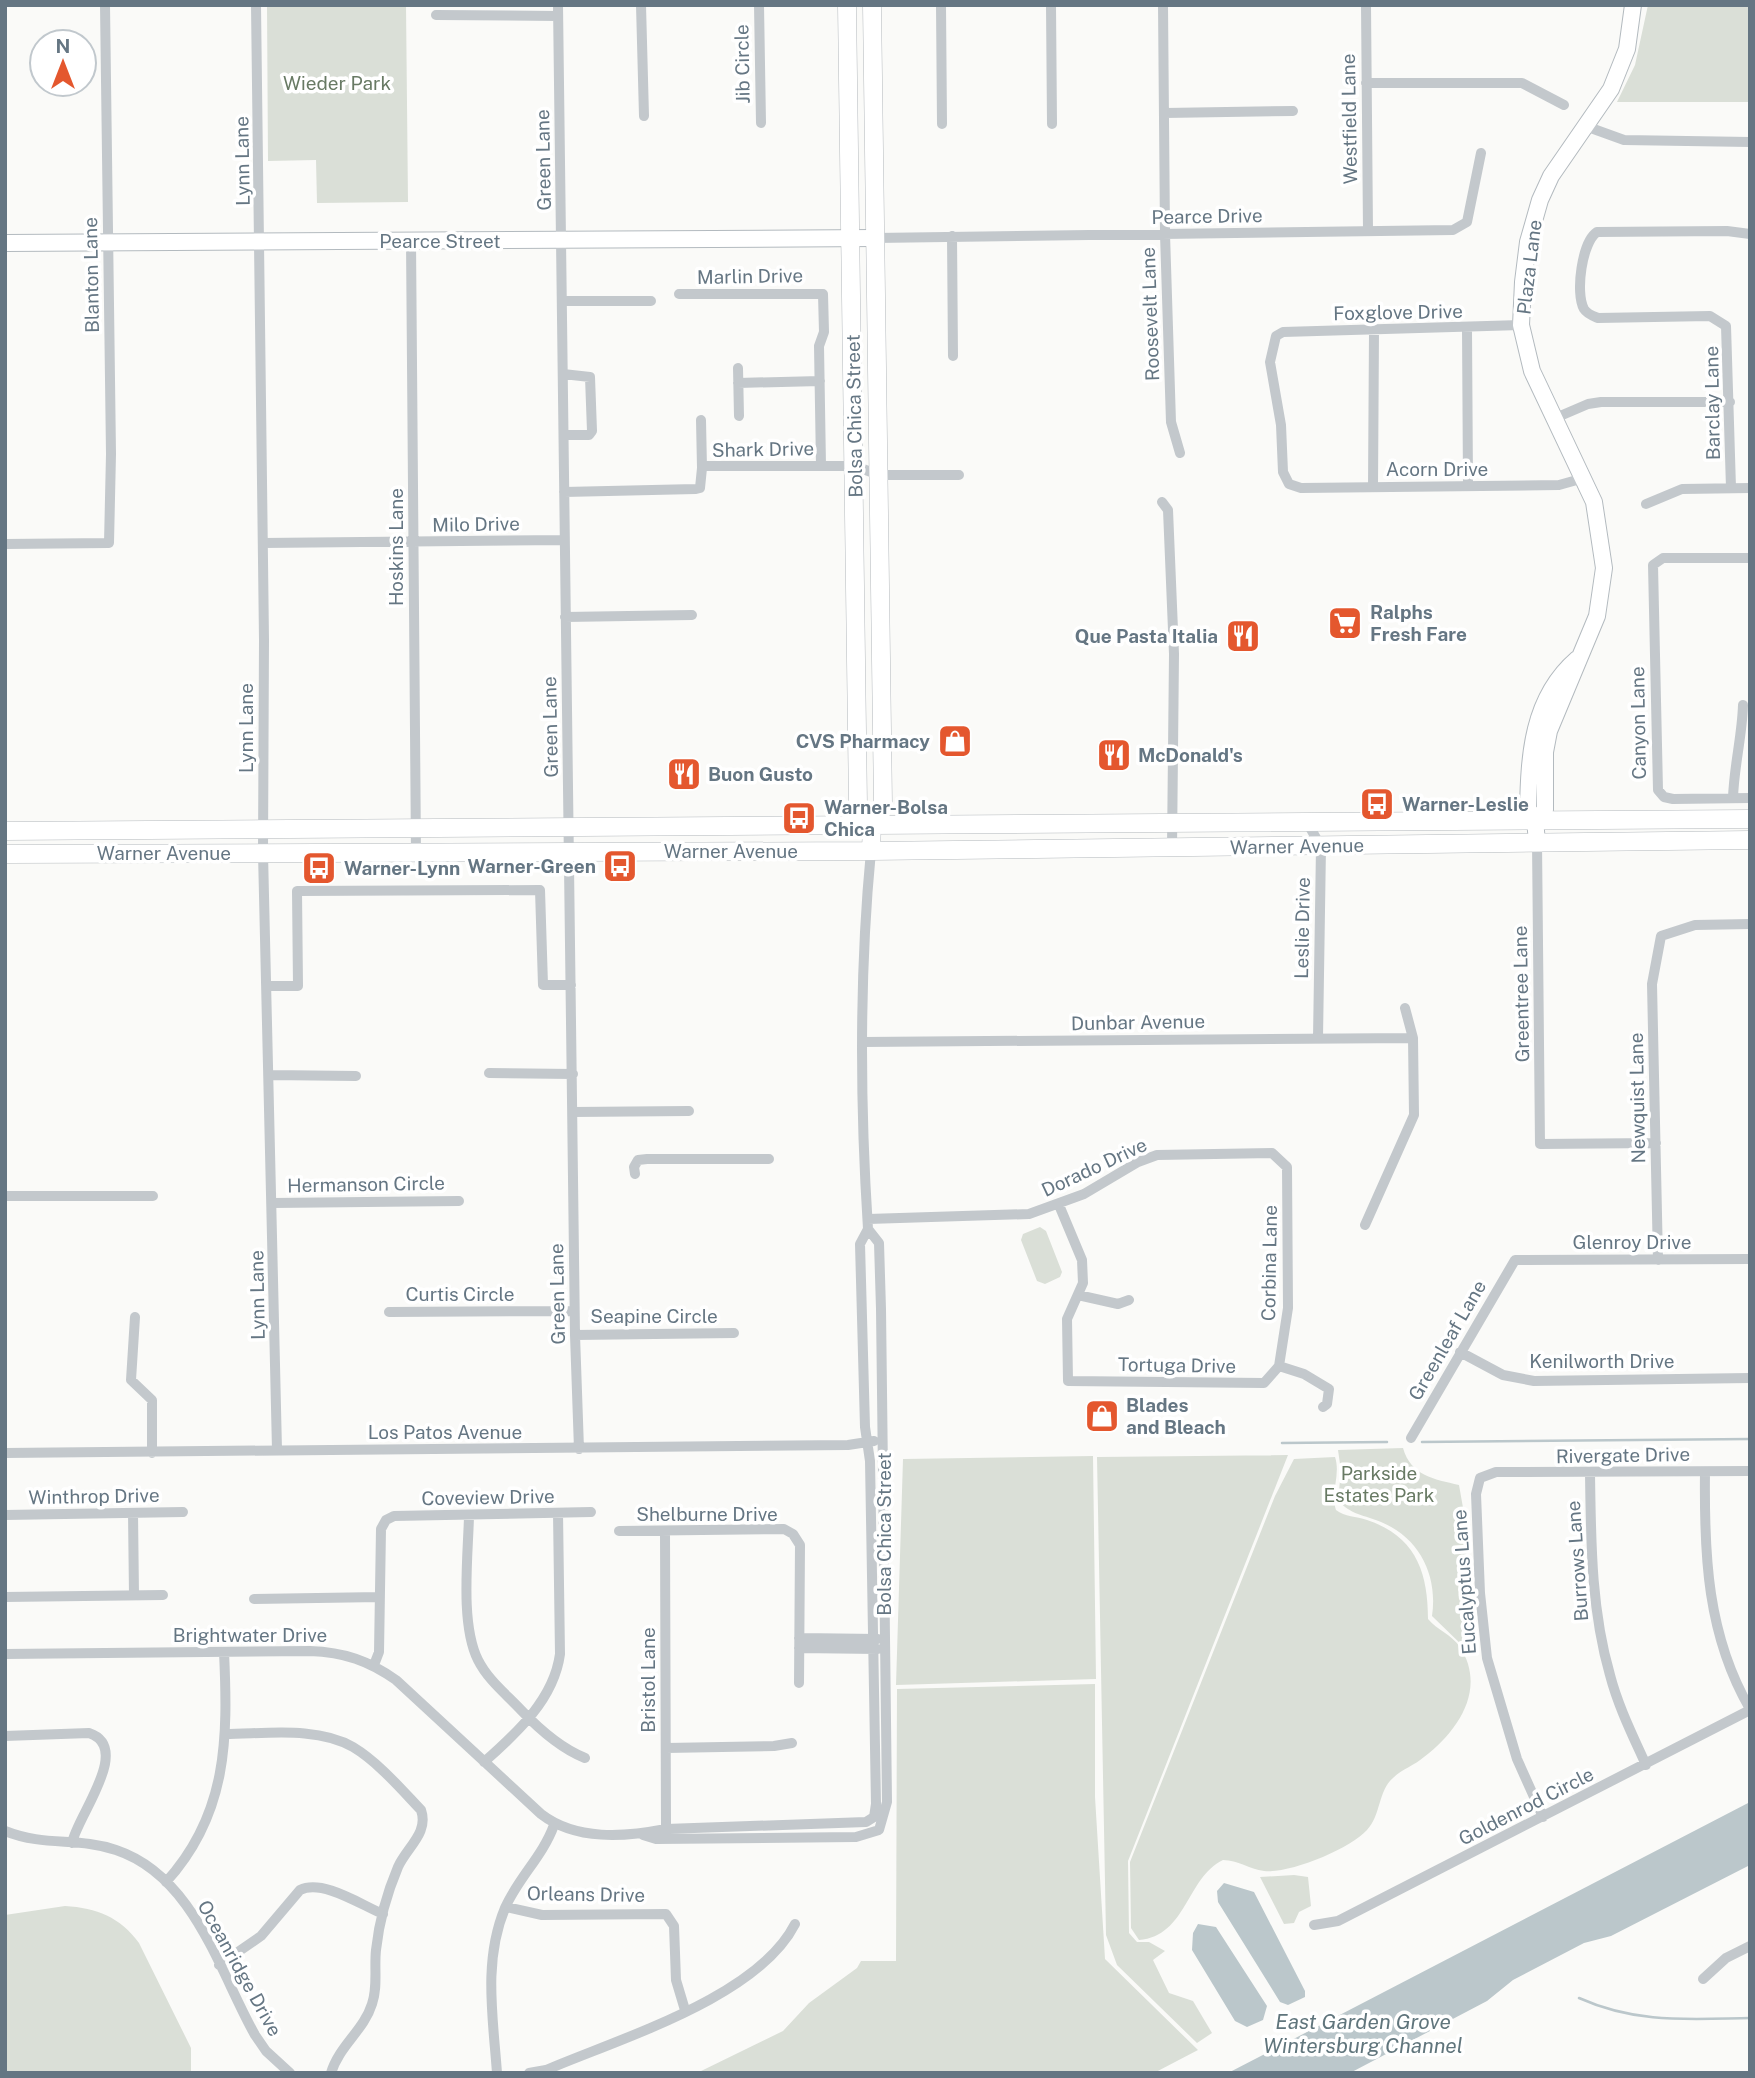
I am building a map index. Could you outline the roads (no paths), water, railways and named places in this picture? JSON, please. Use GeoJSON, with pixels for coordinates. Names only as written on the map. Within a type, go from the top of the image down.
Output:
{"type":"FeatureCollection","features":[{"type":"Feature","properties":{"kind":"main road","name":"Bolsa Chica Street"},"geometry":{"type":"LineString","coordinates":[[847,5],[858,806],[872,823]]}},
{"type":"Feature","properties":{"kind":"main road","name":"Bolsa Chica Street"},"geometry":{"type":"LineString","coordinates":[[871,851],[872,823],[883,804],[872,5]]}},
{"type":"Feature","properties":{"kind":"main road"},"geometry":{"type":"LineString","coordinates":[[857,608],[881,608]]}},
{"type":"Feature","properties":{"kind":"main road","name":"Warner Avenue"},"geometry":{"type":"LineString","coordinates":[[5,831],[416,826],[872,823],[1173,825],[1750,819]]}},
{"type":"Feature","properties":{"kind":"main road","name":"Warner Avenue"},"geometry":{"type":"LineString","coordinates":[[5,854],[871,851],[1750,840]]}},
{"type":"Feature","properties":{"kind":"street","name":"Blanton Lane"},"geometry":{"type":"LineString","coordinates":[[5,544],[109,543],[105,5]]}},
{"type":"Feature","properties":{"kind":"street","name":"Lynn Lane"},"geometry":{"type":"LineString","coordinates":[[256,5],[263,543],[263,853],[278,1450]]}},
{"type":"Feature","properties":{"kind":"street"},"geometry":{"type":"LineString","coordinates":[[641,5],[644,116]]}},
{"type":"Feature","properties":{"kind":"street","name":"Jib Circle"},"geometry":{"type":"LineString","coordinates":[[759,5],[761,123]]}},
{"type":"Feature","properties":{"kind":"street"},"geometry":{"type":"LineString","coordinates":[[941,5],[942,124]]}},
{"type":"Feature","properties":{"kind":"street"},"geometry":{"type":"LineString","coordinates":[[1051,5],[1052,124]]}},
{"type":"Feature","properties":{"kind":"street","name":"Roosevelt Lane"},"geometry":{"type":"LineString","coordinates":[[1163,5],[1165,234],[1171,422],[1180,453]]}},
{"type":"Feature","properties":{"kind":"street","name":"Westfield Lane"},"geometry":{"type":"LineString","coordinates":[[1366,5],[1368,232]]}},
{"type":"Feature","properties":{"kind":"street","name":"Plaza Lane"},"geometry":{"type":"LineString","coordinates":[[1537,842],[1535,820],[1545,810],[1545,751],[1549,731],[1597,616],[1604,568],[1599,515],[1532,370],[1521,325],[1525,261],[1533,219],[1551,176],[1588,127],[1611,89],[1627,49],[1633,5]]}},
{"type":"Feature","properties":{"kind":"street"},"geometry":{"type":"LineString","coordinates":[[436,15],[558,10]]}},
{"type":"Feature","properties":{"kind":"street","name":"Green Lane"},"geometry":{"type":"LineString","coordinates":[[558,10],[563,301],[563,540],[579,1449]]}},
{"type":"Feature","properties":{"kind":"street"},"geometry":{"type":"LineString","coordinates":[[1366,83],[1522,83],[1564,105]]}},
{"type":"Feature","properties":{"kind":"street"},"geometry":{"type":"LineString","coordinates":[[1165,113],[1293,111]]}},
{"type":"Feature","properties":{"kind":"street"},"geometry":{"type":"LineString","coordinates":[[1588,127],[1624,140],[1750,142]]}},
{"type":"Feature","properties":{"kind":"street","name":"Pearce Drive"},"geometry":{"type":"LineString","coordinates":[[875,238],[1453,230],[1467,222],[1481,153]]}},
{"type":"Feature","properties":{"kind":"street","name":"Barclay Lane"},"geometry":{"type":"LineString","coordinates":[[1731,488],[1729,334],[1721,320],[1710,316],[1598,318],[1589,314],[1581,296],[1584,248],[1589,237],[1597,232],[1727,231],[1750,234]]}},
{"type":"Feature","properties":{"kind":"street"},"geometry":{"type":"LineString","coordinates":[[952,236],[953,356]]}},
{"type":"Feature","properties":{"kind":"street","name":"Pearce Street"},"geometry":{"type":"LineString","coordinates":[[5,243],[875,238]]}},
{"type":"Feature","properties":{"kind":"street","name":"Hoskins Lane"},"geometry":{"type":"LineString","coordinates":[[411,242],[416,853]]}},
{"type":"Feature","properties":{"kind":"street","name":"Marlin Drive"},"geometry":{"type":"LineString","coordinates":[[679,295],[822,293],[820,381]]}},
{"type":"Feature","properties":{"kind":"street"},"geometry":{"type":"LineString","coordinates":[[563,301],[651,301]]}},
{"type":"Feature","properties":{"kind":"street","name":"Foxglove Drive"},"geometry":{"type":"LineString","coordinates":[[1289,484],[1283,472],[1280,425],[1270,362],[1276,336],[1293,330],[1467,329],[1521,325]]}},
{"type":"Feature","properties":{"kind":"street"},"geometry":{"type":"LineString","coordinates":[[1467,329],[1468,486]]}},
{"type":"Feature","properties":{"kind":"street"},"geometry":{"type":"LineString","coordinates":[[1373,487],[1374,331]]}},
{"type":"Feature","properties":{"kind":"street"},"geometry":{"type":"LineString","coordinates":[[738,368],[738,416]]}},
{"type":"Feature","properties":{"kind":"street"},"geometry":{"type":"LineString","coordinates":[[563,374],[590,377],[592,431],[589,435],[564,435]]}},
{"type":"Feature","properties":{"kind":"street"},"geometry":{"type":"LineString","coordinates":[[738,383],[820,381],[821,466]]}},
{"type":"Feature","properties":{"kind":"street"},"geometry":{"type":"LineString","coordinates":[[1553,419],[1588,404],[1601,402],[1730,402]]}},
{"type":"Feature","properties":{"kind":"street"},"geometry":{"type":"LineString","coordinates":[[701,421],[702,468]]}},
{"type":"Feature","properties":{"kind":"street"},"geometry":{"type":"LineString","coordinates":[[855,466],[879,475],[959,475]]}},
{"type":"Feature","properties":{"kind":"street","name":"Shark Drive"},"geometry":{"type":"LineString","coordinates":[[564,492],[696,489],[702,484],[702,468],[855,466]]}},
{"type":"Feature","properties":{"kind":"street","name":"Acorn Drive"},"geometry":{"type":"LineString","coordinates":[[1289,484],[1301,488],[1559,485],[1584,478]]}},
{"type":"Feature","properties":{"kind":"street"},"geometry":{"type":"LineString","coordinates":[[1646,504],[1682,489],[1750,488]]}},
{"type":"Feature","properties":{"kind":"street"},"geometry":{"type":"LineString","coordinates":[[1162,502],[1168,510],[1172,582],[1172,848]]}},
{"type":"Feature","properties":{"kind":"street","name":"Milo Drive"},"geometry":{"type":"LineString","coordinates":[[263,543],[563,540]]}},
{"type":"Feature","properties":{"kind":"street","name":"Canyon Lane"},"geometry":{"type":"LineString","coordinates":[[1750,558],[1663,558],[1653,565],[1658,790],[1664,797],[1673,799],[1750,798]]}},
{"type":"Feature","properties":{"kind":"street"},"geometry":{"type":"LineString","coordinates":[[565,618],[692,615]]}},
{"type":"Feature","properties":{"kind":"street"},"geometry":{"type":"LineString","coordinates":[[1733,798],[1743,705]]}},
{"type":"Feature","properties":{"kind":"street"},"geometry":{"type":"LineString","coordinates":[[1307,822],[1321,847]]}},
{"type":"Feature","properties":{"kind":"street","name":"Greentree Lane"},"geometry":{"type":"LineString","coordinates":[[1537,842],[1540,1144],[1656,1143]]}},
{"type":"Feature","properties":{"kind":"street","name":"Leslie Drive"},"geometry":{"type":"LineString","coordinates":[[1318,1038],[1321,847]]}},
{"type":"Feature","properties":{"kind":"street","name":"Bolsa Chica Street"},"geometry":{"type":"LineString","coordinates":[[869,1835],[879,1830],[883,1823],[887,1802],[867,1443],[860,1244],[868,1224],[863,1042],[865,912],[871,851]]}},
{"type":"Feature","properties":{"kind":"street"},"geometry":{"type":"LineString","coordinates":[[268,986],[298,986],[297,891],[445,890],[540,890],[542,985],[571,985]]}},
{"type":"Feature","properties":{"kind":"street","name":"Newquist Lane"},"geometry":{"type":"LineString","coordinates":[[1658,1260],[1652,985],[1661,936],[1695,925],[1750,924]]}},
{"type":"Feature","properties":{"kind":"street"},"geometry":{"type":"LineString","coordinates":[[1365,1225],[1414,1115],[1413,1038],[1405,1008]]}},
{"type":"Feature","properties":{"kind":"street","name":"Dunbar Avenue"},"geometry":{"type":"LineString","coordinates":[[863,1042],[1413,1038]]}},
{"type":"Feature","properties":{"kind":"street"},"geometry":{"type":"LineString","coordinates":[[489,1073],[573,1074]]}},
{"type":"Feature","properties":{"kind":"street"},"geometry":{"type":"LineString","coordinates":[[270,1074],[356,1076]]}},
{"type":"Feature","properties":{"kind":"street"},"geometry":{"type":"LineString","coordinates":[[573,1112],[689,1111]]}},
{"type":"Feature","properties":{"kind":"street","name":"Dorado Drive"},"geometry":{"type":"LineString","coordinates":[[868,1224],[1017,1215],[1059,1205],[1138,1162],[1157,1155],[1266,1152],[1278,1156],[1287,1167]]}},
{"type":"Feature","properties":{"kind":"street"},"geometry":{"type":"LineString","coordinates":[[635,1174],[634,1167],[638,1160],[647,1158],[769,1159]]}},
{"type":"Feature","properties":{"kind":"street","name":"Corbina Lane"},"geometry":{"type":"LineString","coordinates":[[1279,1367],[1288,1308],[1287,1167]]}},
{"type":"Feature","properties":{"kind":"street"},"geometry":{"type":"LineString","coordinates":[[5,1196],[153,1196]]}},
{"type":"Feature","properties":{"kind":"street","name":"Hermanson Circle"},"geometry":{"type":"LineString","coordinates":[[273,1203],[459,1201]]}},
{"type":"Feature","properties":{"kind":"street"},"geometry":{"type":"LineString","coordinates":[[1059,1205],[1082,1260],[1083,1283],[1078,1294],[1118,1304],[1129,1300]]}},
{"type":"Feature","properties":{"kind":"street","name":"Bolsa Chica Street"},"geometry":{"type":"LineString","coordinates":[[855,1824],[874,1817],[876,1809],[883,1439],[879,1243],[868,1224]]}},
{"type":"Feature","properties":{"kind":"street","name":"Glenroy Drive"},"geometry":{"type":"LineString","coordinates":[[1515,1260],[1750,1259]]}},
{"type":"Feature","properties":{"kind":"street","name":"Greenleaf Lane"},"geometry":{"type":"LineString","coordinates":[[1410,1438],[1515,1260]]}},
{"type":"Feature","properties":{"kind":"street","name":"Tortuga Drive"},"geometry":{"type":"LineString","coordinates":[[1078,1294],[1067,1319],[1068,1381],[1264,1383],[1279,1367]]}},
{"type":"Feature","properties":{"kind":"street","name":"Curtis Circle"},"geometry":{"type":"LineString","coordinates":[[389,1312],[575,1311]]}},
{"type":"Feature","properties":{"kind":"street"},"geometry":{"type":"LineString","coordinates":[[135,1317],[131,1380],[152,1400],[152,1453]]}},
{"type":"Feature","properties":{"kind":"street","name":"Seapine Circle"},"geometry":{"type":"LineString","coordinates":[[575,1335],[734,1333]]}},
{"type":"Feature","properties":{"kind":"street","name":"Kenilworth Drive"},"geometry":{"type":"LineString","coordinates":[[1460,1352],[1503,1376],[1534,1381],[1750,1378]]}},
{"type":"Feature","properties":{"kind":"street"},"geometry":{"type":"LineString","coordinates":[[1279,1367],[1304,1374],[1329,1389],[1327,1404],[1323,1407]]}},
{"type":"Feature","properties":{"kind":"street","name":"Los Patos Avenue"},"geometry":{"type":"LineString","coordinates":[[5,1453],[579,1449],[867,1443],[883,1439]]}},
{"type":"Feature","properties":{"kind":"street","name":"Rivergate Drive"},"geometry":{"type":"LineString","coordinates":[[1496,1472],[1750,1471]]}},
{"type":"Feature","properties":{"kind":"street","name":"Eucalyptus Lane"},"geometry":{"type":"LineString","coordinates":[[1496,1472],[1480,1478],[1476,1494],[1480,1593],[1487,1658],[1517,1759],[1544,1817]]}},
{"type":"Feature","properties":{"kind":"street"},"geometry":{"type":"LineString","coordinates":[[1705,1472],[1705,1539],[1710,1594],[1721,1643],[1750,1709]]}},
{"type":"Feature","properties":{"kind":"street","name":"Burrows Lane"},"geometry":{"type":"LineString","coordinates":[[1590,1473],[1591,1553],[1598,1626],[1614,1688],[1646,1765]]}},
{"type":"Feature","properties":{"kind":"street","name":"Winthrop Drive"},"geometry":{"type":"LineString","coordinates":[[5,1515],[183,1512]]}},
{"type":"Feature","properties":{"kind":"street","name":"Coveview Drive"},"geometry":{"type":"LineString","coordinates":[[380,1597],[381,1528],[386,1520],[394,1516],[591,1512]]}},
{"type":"Feature","properties":{"kind":"street"},"geometry":{"type":"LineString","coordinates":[[133,1513],[134,1595]]}},
{"type":"Feature","properties":{"kind":"street"},"geometry":{"type":"LineString","coordinates":[[484,1762],[528,1717],[552,1686],[560,1654],[558,1513]]}},
{"type":"Feature","properties":{"kind":"street"},"geometry":{"type":"LineString","coordinates":[[469,1516],[468,1623],[472,1644],[492,1680],[528,1717],[567,1751],[585,1758]]}},
{"type":"Feature","properties":{"kind":"street","name":"Shelburne Drive"},"geometry":{"type":"LineString","coordinates":[[619,1531],[784,1529],[793,1534],[800,1545],[799,1643]]}},
{"type":"Feature","properties":{"kind":"street","name":"Bristol Lane"},"geometry":{"type":"LineString","coordinates":[[665,1532],[666,1829]]}},
{"type":"Feature","properties":{"kind":"street"},"geometry":{"type":"LineString","coordinates":[[5,1597],[163,1595]]}},
{"type":"Feature","properties":{"kind":"street"},"geometry":{"type":"LineString","coordinates":[[254,1599],[380,1597],[379,1652],[374,1665]]}},
{"type":"Feature","properties":{"kind":"street"},"geometry":{"type":"LineString","coordinates":[[799,1683],[799,1643],[878,1644]]}},
{"type":"Feature","properties":{"kind":"street"},"geometry":{"type":"LineString","coordinates":[[166,1882],[177,1871],[212,1807],[224,1766],[224,1652]]}},
{"type":"Feature","properties":{"kind":"street","name":"Brightwater Drive"},"geometry":{"type":"LineString","coordinates":[[5,1654],[335,1652],[374,1665],[396,1680],[554,1825],[591,1834],[640,1834],[666,1829],[855,1824]]}},
{"type":"Feature","properties":{"kind":"street","name":"Goldenrod Circle"},"geometry":{"type":"LineString","coordinates":[[1314,1925],[1338,1921],[1646,1765],[1750,1709]]}},
{"type":"Feature","properties":{"kind":"street"},"geometry":{"type":"LineString","coordinates":[[5,1736],[89,1733],[102,1740],[106,1749],[105,1773],[76,1827],[72,1843]]}},
{"type":"Feature","properties":{"kind":"street"},"geometry":{"type":"LineString","coordinates":[[225,1734],[305,1734],[340,1741],[368,1758],[421,1810],[424,1823],[399,1865],[383,1914],[373,2004],[364,2023],[335,2060],[331,2073]]}},
{"type":"Feature","properties":{"kind":"street"},"geometry":{"type":"LineString","coordinates":[[666,1748],[774,1746],[792,1743]]}},
{"type":"Feature","properties":{"kind":"street"},"geometry":{"type":"LineString","coordinates":[[497,2073],[490,1983],[495,1944],[506,1907],[545,1847],[554,1825]]}},
{"type":"Feature","properties":{"kind":"street","name":"Oceanridge Drive"},"geometry":{"type":"LineString","coordinates":[[5,1831],[38,1842],[72,1843],[118,1851],[139,1861],[166,1882],[188,1909],[255,2035],[266,2051],[290,2073]]}},
{"type":"Feature","properties":{"kind":"street","name":"Brightwater Drive"},"geometry":{"type":"LineString","coordinates":[[640,1834],[656,1839],[869,1835]]}},
{"type":"Feature","properties":{"kind":"street"},"geometry":{"type":"LineString","coordinates":[[219,1965],[245,1950],[261,1936],[300,1889],[307,1886],[326,1889],[383,1914]]}},
{"type":"Feature","properties":{"kind":"street","name":"Orleans Drive"},"geometry":{"type":"LineString","coordinates":[[506,1907],[542,1914],[666,1914],[674,1926],[676,1980],[685,2010]]}},
{"type":"Feature","properties":{"kind":"street"},"geometry":{"type":"LineString","coordinates":[[529,2073],[547,2070],[737,1985],[778,1951],[795,1924]]}},
{"type":"Feature","properties":{"kind":"street"},"geometry":{"type":"LineString","coordinates":[[1703,1979],[1726,1958],[1750,1946]]}},
{"type":"Feature","properties":{"kind":"water","name":"East Garden Grove Wintersburg Channel"},"geometry":{"type":"Polygon","coordinates":[[[1750,1802],[1750,1865],[1611,1936],[1584,1943],[1513,1980],[1487,2001],[1350,2073],[1228,2073],[1750,1802]]]}},
{"type":"Feature","properties":{"kind":"water"},"geometry":{"type":"Polygon","coordinates":[[[1224,1883],[1254,1892],[1305,1991],[1305,1997],[1288,2005],[1280,2002],[1218,1902],[1217,1891],[1224,1883]]]}},
{"type":"Feature","properties":{"kind":"water"},"geometry":{"type":"Polygon","coordinates":[[[1198,1924],[1216,1927],[1267,2006],[1263,2020],[1247,2027],[1235,2021],[1192,1950],[1193,1933],[1198,1924]]]}},
{"type":"Feature","properties":{"kind":"waterway"},"geometry":{"type":"LineString","coordinates":[[1422,1442],[1750,1439]]}},
{"type":"Feature","properties":{"kind":"waterway"},"geometry":{"type":"LineString","coordinates":[[1282,1443],[1387,1442]]}},
{"type":"Feature","properties":{"kind":"waterway"},"geometry":{"type":"LineString","coordinates":[[1579,1998],[1642,2016],[1684,2019],[1750,2018]]}},
{"type":"Feature","properties":{"kind":"place","name":"Ralphs Fresh Fare"},"geometry":{"type":"Point","coordinates":[1345,623]}},
{"type":"Feature","properties":{"kind":"place","name":"Que Pasta Italia"},"geometry":{"type":"Point","coordinates":[1243,636]}},
{"type":"Feature","properties":{"kind":"place","name":"CVS Pharmacy"},"geometry":{"type":"Point","coordinates":[955,741]}},
{"type":"Feature","properties":{"kind":"place","name":"McDonald's"},"geometry":{"type":"Point","coordinates":[1114,755]}},
{"type":"Feature","properties":{"kind":"place","name":"Buon Gusto"},"geometry":{"type":"Point","coordinates":[684,774]}},
{"type":"Feature","properties":{"kind":"place","name":"Warner-Leslie"},"geometry":{"type":"Point","coordinates":[1377,804]}},
{"type":"Feature","properties":{"kind":"place","name":"Warner-Bolsa Chica"},"geometry":{"type":"Point","coordinates":[799,818]}},
{"type":"Feature","properties":{"kind":"place","name":"Warner-Green"},"geometry":{"type":"Point","coordinates":[620,866]}},
{"type":"Feature","properties":{"kind":"place","name":"Warner-Lynn"},"geometry":{"type":"Point","coordinates":[319,868]}},
{"type":"Feature","properties":{"kind":"place","name":"Blades and Bleach"},"geometry":{"type":"Point","coordinates":[1102,1416]}},
{"type":"Feature","properties":{"kind":"park label","name":"Wieder Park"},"geometry":{"type":"Point","coordinates":[337,83]}},
{"type":"Feature","properties":{"kind":"park label","name":"Parkside Estates Park"},"geometry":{"type":"Point","coordinates":[1379,1484]}}]}
